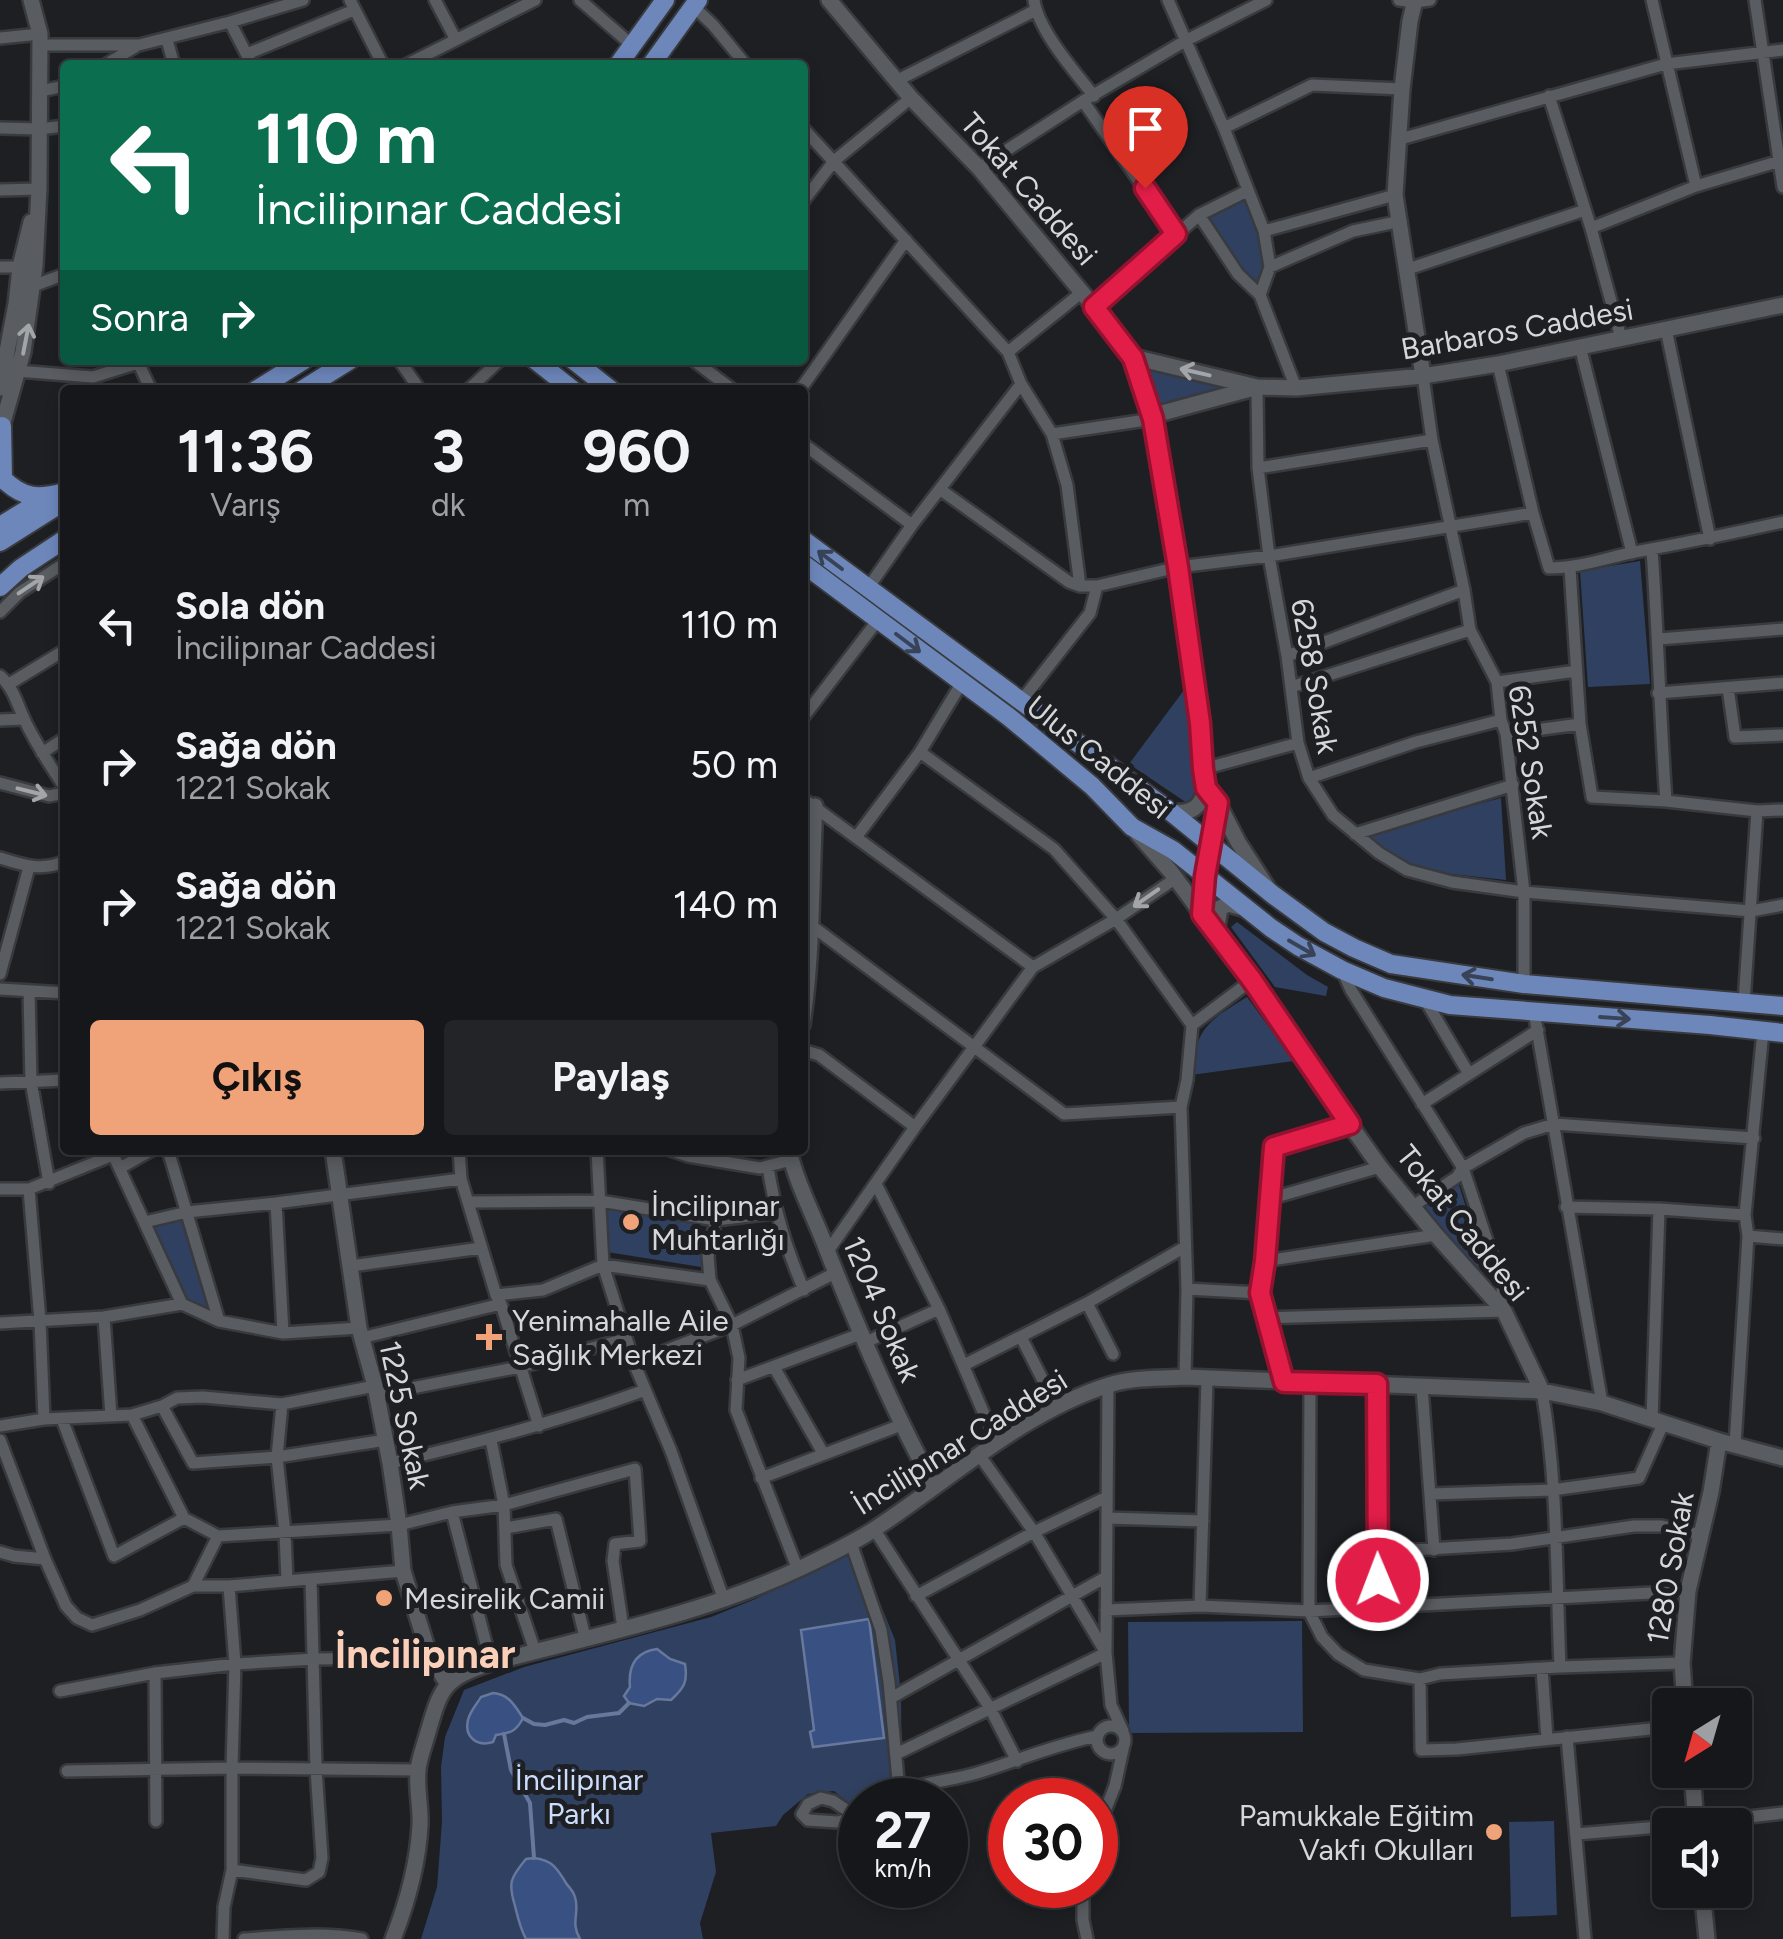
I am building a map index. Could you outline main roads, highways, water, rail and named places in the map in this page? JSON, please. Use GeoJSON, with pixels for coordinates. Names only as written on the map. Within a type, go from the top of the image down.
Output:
{"type":"FeatureCollection","features":[{"type":"Feature","properties":{"kind":"main road"},"geometry":{"type":"LineString","coordinates":[[0,388],[16,304],[28,267],[39,189],[40,40],[31,0]]}},
{"type":"Feature","properties":{"kind":"main road"},"geometry":{"type":"LineString","coordinates":[[622,60],[664,0]]}},
{"type":"Feature","properties":{"kind":"main road","name":"Tokat Caddesi"},"geometry":{"type":"LineString","coordinates":[[830,0],[911,98],[979,168],[1133,358],[1152,418],[1178,567],[1206,788],[1272,894]]}},
{"type":"Feature","properties":{"kind":"main road"},"geometry":{"type":"LineString","coordinates":[[1415,1],[1402,89],[1395,195],[1423,376]]}},
{"type":"Feature","properties":{"kind":"main road"},"geometry":{"type":"LineString","coordinates":[[655,60],[696,3]]}},
{"type":"Feature","properties":{"kind":"main road"},"geometry":{"type":"LineString","coordinates":[[28,267],[33,286],[24,352],[1,430],[3,479],[32,497],[60,496]]}},
{"type":"Feature","properties":{"kind":"main road","name":"Barbaros Caddesi"},"geometry":{"type":"LineString","coordinates":[[1133,358],[1258,386],[1296,388],[1423,376],[1498,364],[1783,305]]}},
{"type":"Feature","properties":{"kind":"main road"},"geometry":{"type":"LineString","coordinates":[[264,385],[296,365]]}},
{"type":"Feature","properties":{"kind":"main road"},"geometry":{"type":"LineString","coordinates":[[310,385],[342,365]]}},
{"type":"Feature","properties":{"kind":"main road"},"geometry":{"type":"LineString","coordinates":[[541,365],[566,385]]}},
{"type":"Feature","properties":{"kind":"main road"},"geometry":{"type":"LineString","coordinates":[[579,365],[605,385]]}},
{"type":"Feature","properties":{"kind":"main road","name":"Barbaros Caddesi"},"geometry":{"type":"LineString","coordinates":[[1152,418],[1258,386]]}},
{"type":"Feature","properties":{"kind":"main road"},"geometry":{"type":"LineString","coordinates":[[0,526],[60,496]]}},
{"type":"Feature","properties":{"kind":"main road"},"geometry":{"type":"LineString","coordinates":[[0,542],[60,496]]}},
{"type":"Feature","properties":{"kind":"main road"},"geometry":{"type":"LineString","coordinates":[[0,587],[60,541]]}},
{"type":"Feature","properties":{"kind":"main road","name":"Ulus Caddesi"},"geometry":{"type":"LineString","coordinates":[[808,543],[1022,700],[1272,894],[1324,932],[1354,948],[1391,964],[1524,984],[1783,1006]]}},
{"type":"Feature","properties":{"kind":"main road","name":"Ulus Caddesi"},"geometry":{"type":"LineString","coordinates":[[808,568],[1009,718],[1092,786],[1132,827],[1174,850],[1298,946],[1342,970],[1384,988],[1536,1021],[1783,1033]]}},
{"type":"Feature","properties":{"kind":"main road"},"geometry":{"type":"LineString","coordinates":[[1170,812],[1198,807],[1206,788]]}},
{"type":"Feature","properties":{"kind":"main road"},"geometry":{"type":"LineString","coordinates":[[808,832],[809,802]]}},
{"type":"Feature","properties":{"kind":"main road"},"geometry":{"type":"LineString","coordinates":[[1202,914],[1218,803]]}},
{"type":"Feature","properties":{"kind":"main road","name":"Tokat Caddesi"},"geometry":{"type":"LineString","coordinates":[[1132,827],[1176,878],[1252,980],[1380,1167],[1504,1311],[1542,1391]]}},
{"type":"Feature","properties":{"kind":"main road"},"geometry":{"type":"LineString","coordinates":[[808,903],[812,926],[808,940]]}},
{"type":"Feature","properties":{"kind":"main road"},"geometry":{"type":"LineString","coordinates":[[1216,932],[1217,916],[1224,905],[1234,904],[1250,912]]}},
{"type":"Feature","properties":{"kind":"main road","name":"1225 Sokak"},"geometry":{"type":"LineString","coordinates":[[334,1155],[360,1333],[390,1462],[403,1570],[429,1654],[448,1683]]}},
{"type":"Feature","properties":{"kind":"main road","name":"1204 Sokak"},"geometry":{"type":"LineString","coordinates":[[790,1155],[835,1274],[901,1426],[934,1486]]}},
{"type":"Feature","properties":{"kind":"main road","name":"İncilipınar Caddesi"},"geometry":{"type":"LineString","coordinates":[[448,1683],[490,1663],[724,1600],[798,1570],[851,1544],[1056,1406],[1108,1385],[1185,1377],[1542,1391],[1602,1403],[1783,1458]]}},
{"type":"Feature","properties":{"kind":"main road","name":"1280 Sokak"},"geometry":{"type":"LineString","coordinates":[[1684,1688],[1682,1663],[1688,1591],[1719,1441]]}},
{"type":"Feature","properties":{"kind":"main road"},"geometry":{"type":"LineString","coordinates":[[393,1939],[404,1909],[420,1825],[418,1770],[437,1698],[448,1683]]}},
{"type":"Feature","properties":{"kind":"main road"},"geometry":{"type":"LineString","coordinates":[[1704,1908],[1707,1939]]}},
{"type":"Feature","properties":{"kind":"waterway"},"geometry":{"type":"LineString","coordinates":[[523,1718],[534,1724],[564,1720],[574,1723],[587,1717],[619,1713],[629,1703]]}},
{"type":"Feature","properties":{"kind":"waterway"},"geometry":{"type":"LineString","coordinates":[[504,1734],[511,1770],[530,1803],[534,1858]]}},
{"type":"Feature","properties":{"kind":"place","name":"İncilipınar Muhtarlığı"},"geometry":{"type":"Point","coordinates":[631,1222]}},
{"type":"Feature","properties":{"kind":"place","name":"Yenimahalle Aile Sağlık Merkezi"},"geometry":{"type":"Point","coordinates":[489,1337]}},
{"type":"Feature","properties":{"kind":"place","name":"Mesirelik Camii"},"geometry":{"type":"Point","coordinates":[384,1598]}},
{"type":"Feature","properties":{"kind":"place","name":"Pamukkale Eğitim Vakfı Okulları"},"geometry":{"type":"Point","coordinates":[1494,1832]}},
{"type":"Feature","properties":{"kind":"district","name":"İncilipınar"},"geometry":{"type":"Point","coordinates":[425,1654]}},
{"type":"Feature","properties":{"kind":"park label","name":"İncilipınar Parkı"},"geometry":{"type":"Point","coordinates":[579,1796]}}]}
